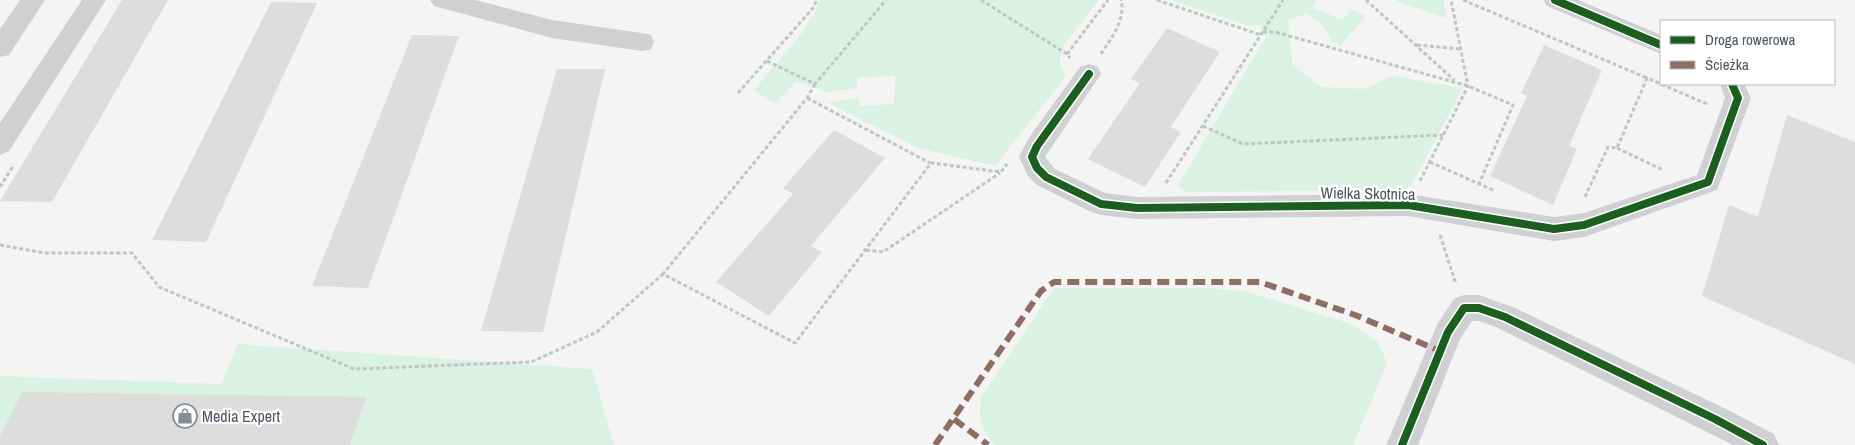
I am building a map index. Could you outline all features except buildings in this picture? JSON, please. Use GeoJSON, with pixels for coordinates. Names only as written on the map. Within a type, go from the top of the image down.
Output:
{"type":"FeatureCollection","features":[{"type":"Feature","properties":{"kind":"street"},"geometry":{"type":"LineString","coordinates":[[0,48],[33,0]]}},
{"type":"Feature","properties":{"kind":"street"},"geometry":{"type":"LineString","coordinates":[[0,144],[94,0]]}},
{"type":"Feature","properties":{"kind":"street"},"geometry":{"type":"LineString","coordinates":[[442,0],[552,29],[642,42]]}},
{"type":"Feature","properties":{"kind":"street"},"geometry":{"type":"LineString","coordinates":[[1554,0],[1660,45]]}},
{"type":"Feature","properties":{"kind":"street","name":"Wielka Skotnica"},"geometry":{"type":"LineString","coordinates":[[1088,74],[1037,146],[1032,157],[1037,168],[1046,177],[1101,204],[1137,208],[1419,207],[1554,229],[1584,225],[1708,182],[1738,98],[1732,85]]}},
{"type":"Feature","properties":{"kind":"street"},"geometry":{"type":"LineString","coordinates":[[1402,445],[1448,332],[1464,308],[1479,308],[1505,317],[1706,415],[1763,445]]}},
{"type":"Feature","properties":{"kind":"path"},"geometry":{"type":"LineString","coordinates":[[738,93],[814,8],[817,0]]}},
{"type":"Feature","properties":{"kind":"path"},"geometry":{"type":"LineString","coordinates":[[0,245],[45,253],[132,253],[159,287],[354,368],[531,362],[597,332],[663,274],[808,98],[815,84],[886,0]]}},
{"type":"Feature","properties":{"kind":"path"},"geometry":{"type":"LineString","coordinates":[[981,0],[1067,54],[1076,66],[1088,74],[1118,26],[1123,4],[1121,0]]}},
{"type":"Feature","properties":{"kind":"path"},"geometry":{"type":"LineString","coordinates":[[1067,54],[1108,0]]}},
{"type":"Feature","properties":{"kind":"path"},"geometry":{"type":"LineString","coordinates":[[1157,0],[1262,34],[1275,32],[1455,82],[1513,106],[1479,184]]}},
{"type":"Feature","properties":{"kind":"path"},"geometry":{"type":"LineString","coordinates":[[1150,208],[1283,0]]}},
{"type":"Feature","properties":{"kind":"path"},"geometry":{"type":"LineString","coordinates":[[1366,0],[1455,82]]}},
{"type":"Feature","properties":{"kind":"path"},"geometry":{"type":"LineString","coordinates":[[1451,0],[1468,86],[1430,162],[1419,207],[1464,308]]}},
{"type":"Feature","properties":{"kind":"path"},"geometry":{"type":"LineString","coordinates":[[1463,0],[1660,84]]}},
{"type":"Feature","properties":{"kind":"path"},"geometry":{"type":"LineString","coordinates":[[1417,46],[1461,50]]}},
{"type":"Feature","properties":{"kind":"path"},"geometry":{"type":"LineString","coordinates":[[766,61],[815,84]]}},
{"type":"Feature","properties":{"kind":"path"},"geometry":{"type":"LineString","coordinates":[[1617,148],[1647,78]]}},
{"type":"Feature","properties":{"kind":"path"},"geometry":{"type":"LineString","coordinates":[[1663,85],[1732,115]]}},
{"type":"Feature","properties":{"kind":"path"},"geometry":{"type":"LineString","coordinates":[[808,98],[931,163],[1001,172]]}},
{"type":"Feature","properties":{"kind":"path"},"geometry":{"type":"LineString","coordinates":[[1203,126],[1243,144],[1443,135]]}},
{"type":"Feature","properties":{"kind":"path"},"geometry":{"type":"LineString","coordinates":[[1583,201],[1608,147],[1617,148],[1664,171],[1691,187]]}},
{"type":"Feature","properties":{"kind":"path"},"geometry":{"type":"LineString","coordinates":[[865,250],[883,252],[1001,172],[1012,157]]}},
{"type":"Feature","properties":{"kind":"path"},"geometry":{"type":"LineString","coordinates":[[1430,162],[1503,194]]}},
{"type":"Feature","properties":{"kind":"path"},"geometry":{"type":"LineString","coordinates":[[663,274],[795,343],[931,163]]}},
{"type":"Feature","properties":{"kind":"green space"},"geometry":{"type":"Polygon","coordinates":[[[821,0],[1099,0],[1064,45],[1059,61],[1066,76],[995,166],[918,148],[828,103],[858,98],[860,106],[894,104],[895,76],[858,78],[857,88],[827,92],[796,81],[775,104],[754,90],[802,33],[821,0]]]}},
{"type":"Feature","properties":{"kind":"green space"},"geometry":{"type":"Polygon","coordinates":[[[1171,0],[1316,0],[1312,7],[1342,20],[1352,9],[1366,16],[1341,45],[1331,41],[1321,25],[1306,14],[1288,20],[1292,64],[1321,87],[1364,89],[1392,76],[1463,88],[1411,186],[1402,190],[1186,192],[1178,185],[1266,37],[1260,25],[1249,26],[1171,0]]]}},
{"type":"Feature","properties":{"kind":"green space"},"geometry":{"type":"Polygon","coordinates":[[[1443,0],[1447,19],[1396,1],[1443,0]]]}},
{"type":"Feature","properties":{"kind":"green space"},"geometry":{"type":"Polygon","coordinates":[[[1054,288],[1206,288],[1245,291],[1351,324],[1378,342],[1387,363],[1353,445],[995,445],[983,428],[980,412],[981,397],[1054,288]]]}},
{"type":"Feature","properties":{"kind":"green space"},"geometry":{"type":"Polygon","coordinates":[[[238,344],[592,369],[614,445],[0,445],[0,376],[221,384],[238,344]]]}},
{"type":"Feature","properties":{"kind":"marked path"},"geometry":{"type":"LineString","coordinates":[[935,445],[1041,291],[1054,282],[1260,282],[1355,315],[1440,351]]}},
{"type":"Feature","properties":{"kind":"marked path"},"geometry":{"type":"LineString","coordinates":[[954,419],[988,445]]}},
{"type":"Feature","properties":{"kind":"cycle path"},"geometry":{"type":"LineString","coordinates":[[1555,0],[1660,45]]}},
{"type":"Feature","properties":{"kind":"cycle path"},"geometry":{"type":"LineString","coordinates":[[1089,74],[1037,146],[1032,157],[1037,168],[1046,177],[1101,204],[1137,208],[1408,205],[1554,229],[1584,225],[1708,182],[1738,98],[1732,85]]}},
{"type":"Feature","properties":{"kind":"cycle path"},"geometry":{"type":"LineString","coordinates":[[1402,445],[1448,332],[1464,308],[1479,308],[1505,317],[1715,419],[1763,445]]}},
{"type":"Feature","properties":{"kind":"place","name":"Media Expert"},"geometry":{"type":"Point","coordinates":[185,416]}}]}
